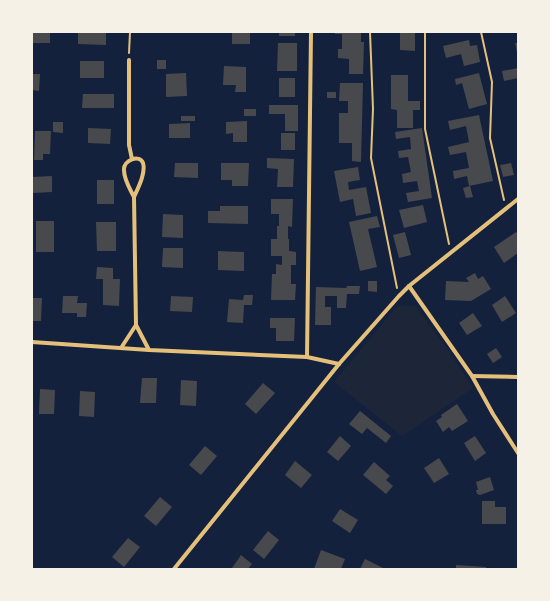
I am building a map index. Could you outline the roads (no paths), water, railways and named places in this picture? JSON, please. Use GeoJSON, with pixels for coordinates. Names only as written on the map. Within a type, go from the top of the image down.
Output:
{"type":"FeatureCollection","features":[{"type":"Feature","properties":{"kind":"street"},"geometry":{"type":"LineString","coordinates":[[307,357],[311,32]]}},
{"type":"Feature","properties":{"kind":"street"},"geometry":{"type":"LineString","coordinates":[[129,60],[129,145],[132,159]]}},
{"type":"Feature","properties":{"kind":"street"},"geometry":{"type":"LineString","coordinates":[[134,197],[128,185],[124,171],[125,163],[132,159],[140,159],[143,162],[143,174],[134,197],[136,325],[149,350]]}},
{"type":"Feature","properties":{"kind":"street"},"geometry":{"type":"LineString","coordinates":[[174,569],[339,364],[399,296],[409,286],[518,199]]}},
{"type":"Feature","properties":{"kind":"street"},"geometry":{"type":"LineString","coordinates":[[409,286],[472,376],[492,414],[518,453]]}},
{"type":"Feature","properties":{"kind":"street"},"geometry":{"type":"LineString","coordinates":[[121,348],[136,325]]}},
{"type":"Feature","properties":{"kind":"street"},"geometry":{"type":"LineString","coordinates":[[32,342],[149,350],[307,357],[339,364]]}},
{"type":"Feature","properties":{"kind":"street"},"geometry":{"type":"LineString","coordinates":[[472,376],[518,377]]}}]}
